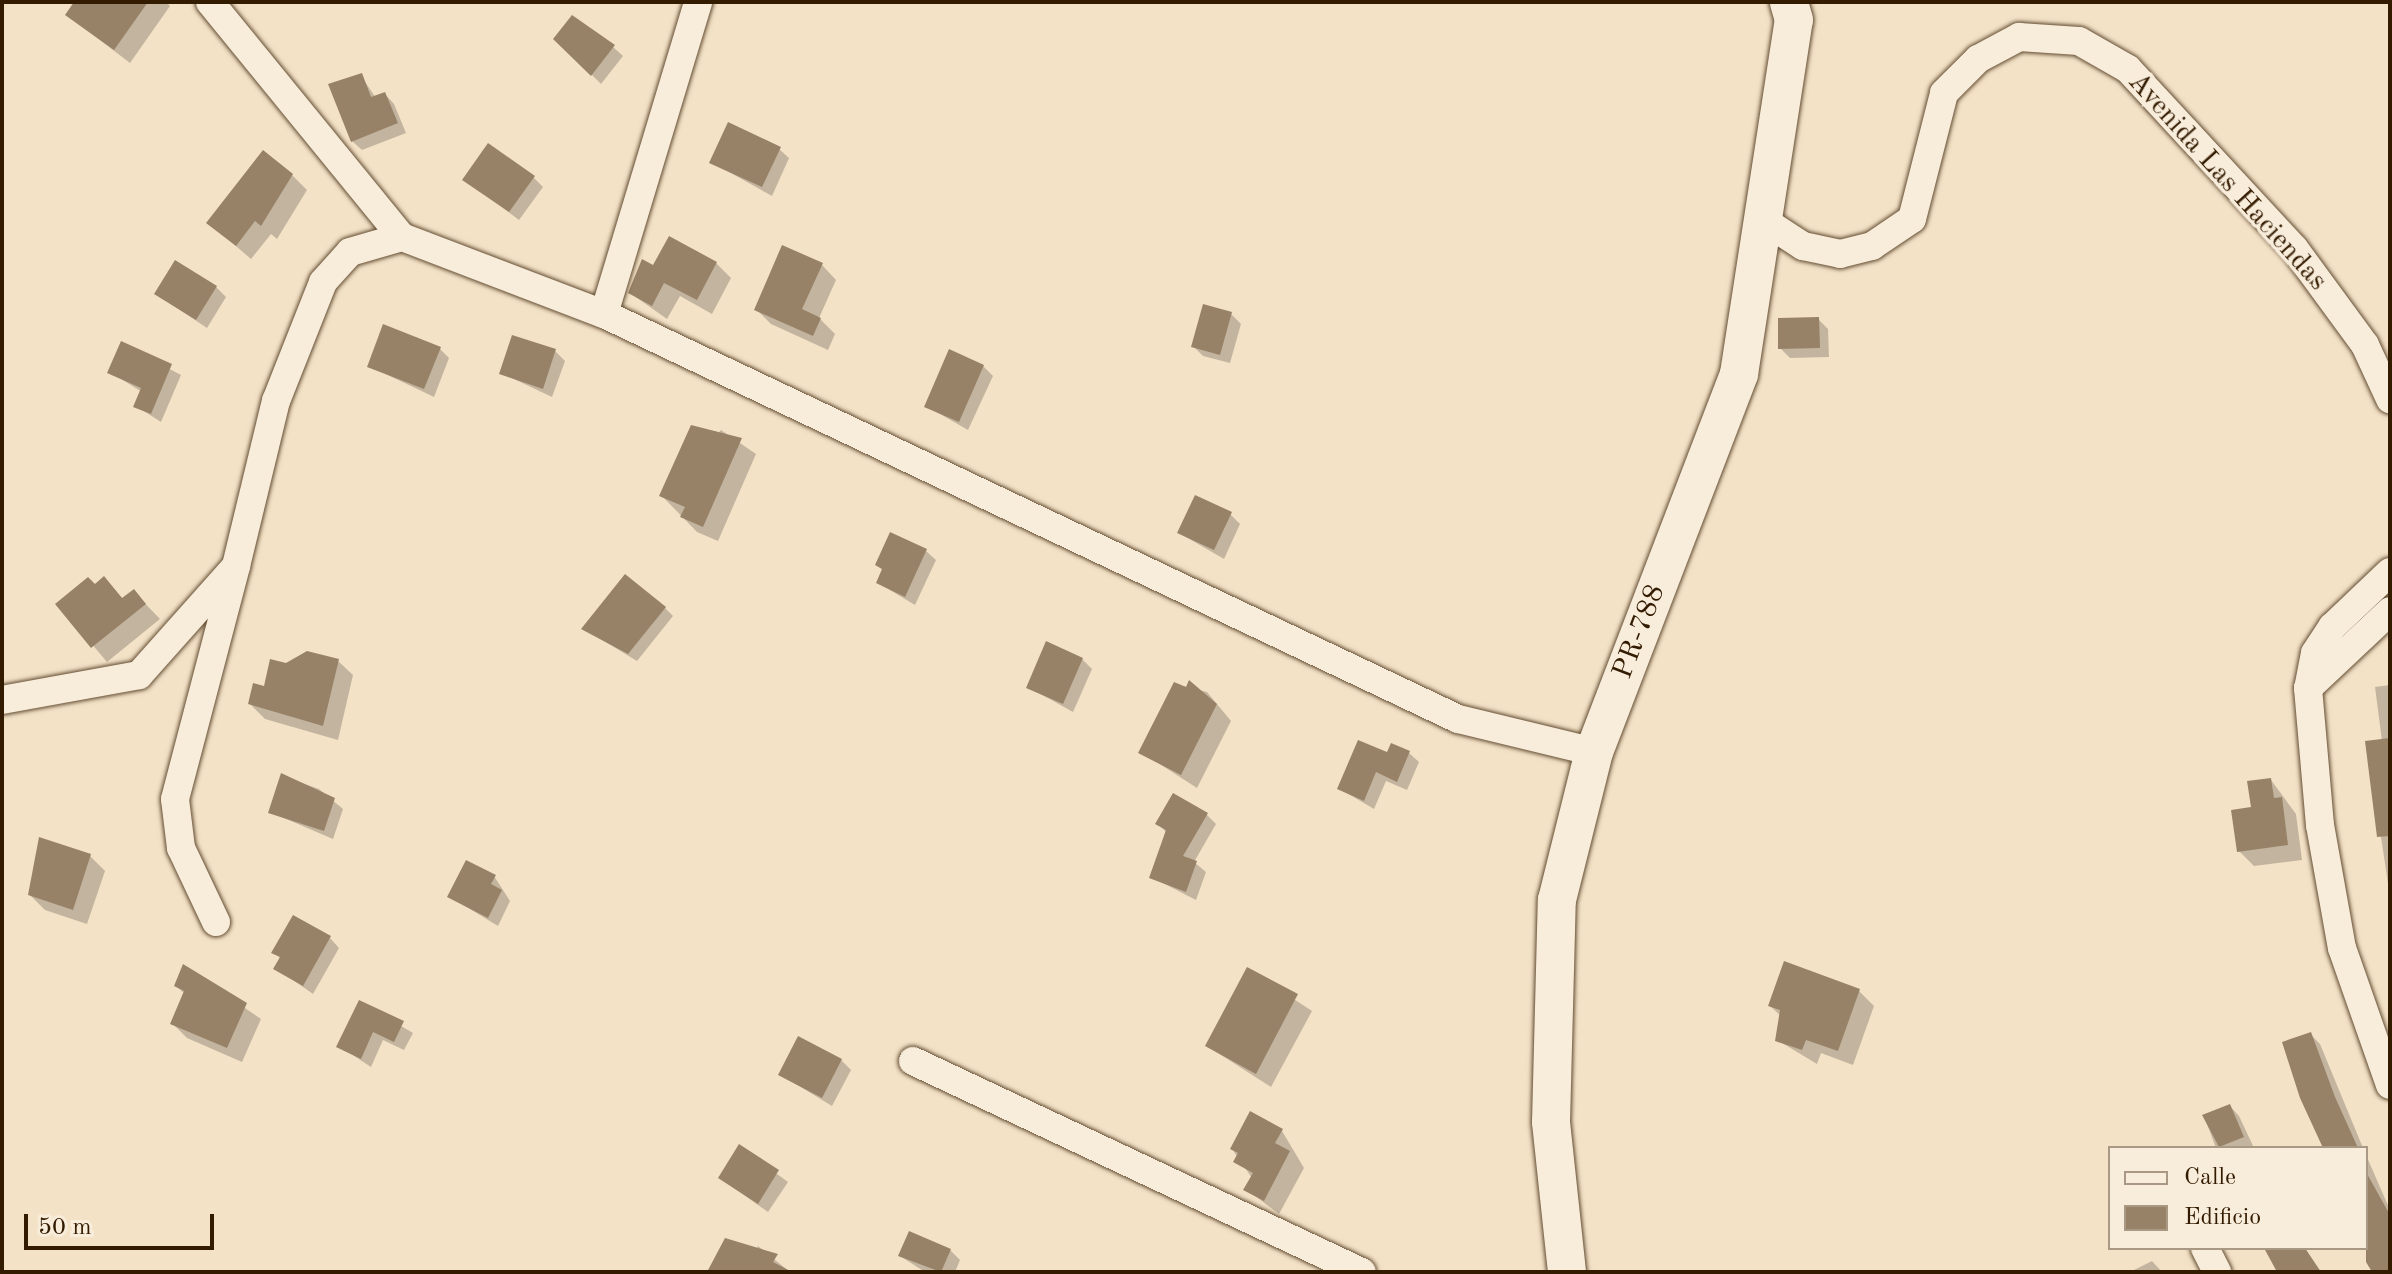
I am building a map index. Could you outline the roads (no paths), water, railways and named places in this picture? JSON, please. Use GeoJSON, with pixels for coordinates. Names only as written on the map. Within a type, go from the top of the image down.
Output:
{"type":"FeatureCollection","features":[{"type":"Feature","properties":{"kind":"street"},"geometry":{"type":"LineString","coordinates":[[210,2],[402,237],[604,314],[1458,719],[1594,752]]}},
{"type":"Feature","properties":{"kind":"street"},"geometry":{"type":"LineString","coordinates":[[604,314],[698,2]]}},
{"type":"Feature","properties":{"kind":"street","name":"PR-788"},"geometry":{"type":"LineString","coordinates":[[1567,1272],[1551,1122],[1557,900],[1594,752],[1739,374],[1794,20],[1789,2]]}},
{"type":"Feature","properties":{"kind":"street","name":"Avenida Las Haciendas"},"geometry":{"type":"LineString","coordinates":[[1763,220],[1815,249],[1840,254],[1872,246],[1912,219],[1953,85],[1978,59],[2019,37],[2079,41],[2128,69],[2294,248],[2365,345],[2390,399]]}},
{"type":"Feature","properties":{"kind":"street"},"geometry":{"type":"LineString","coordinates":[[216,922],[181,848],[175,799],[276,401],[323,282],[350,252],[402,237]]}},
{"type":"Feature","properties":{"kind":"street"},"geometry":{"type":"LineString","coordinates":[[2,700],[139,675],[236,566]]}},
{"type":"Feature","properties":{"kind":"street"},"geometry":{"type":"LineString","coordinates":[[2341,635],[2390,572]]}},
{"type":"Feature","properties":{"kind":"street"},"geometry":{"type":"LineString","coordinates":[[2390,611],[2341,635],[2315,653],[2308,688],[2320,825],[2342,948],[2390,1085]]}},
{"type":"Feature","properties":{"kind":"street"},"geometry":{"type":"LineString","coordinates":[[913,1061],[1362,1272]]}},
{"type":"Feature","properties":{"kind":"street"},"geometry":{"type":"LineString","coordinates":[[2206,1250],[2217,1272]]}}]}
